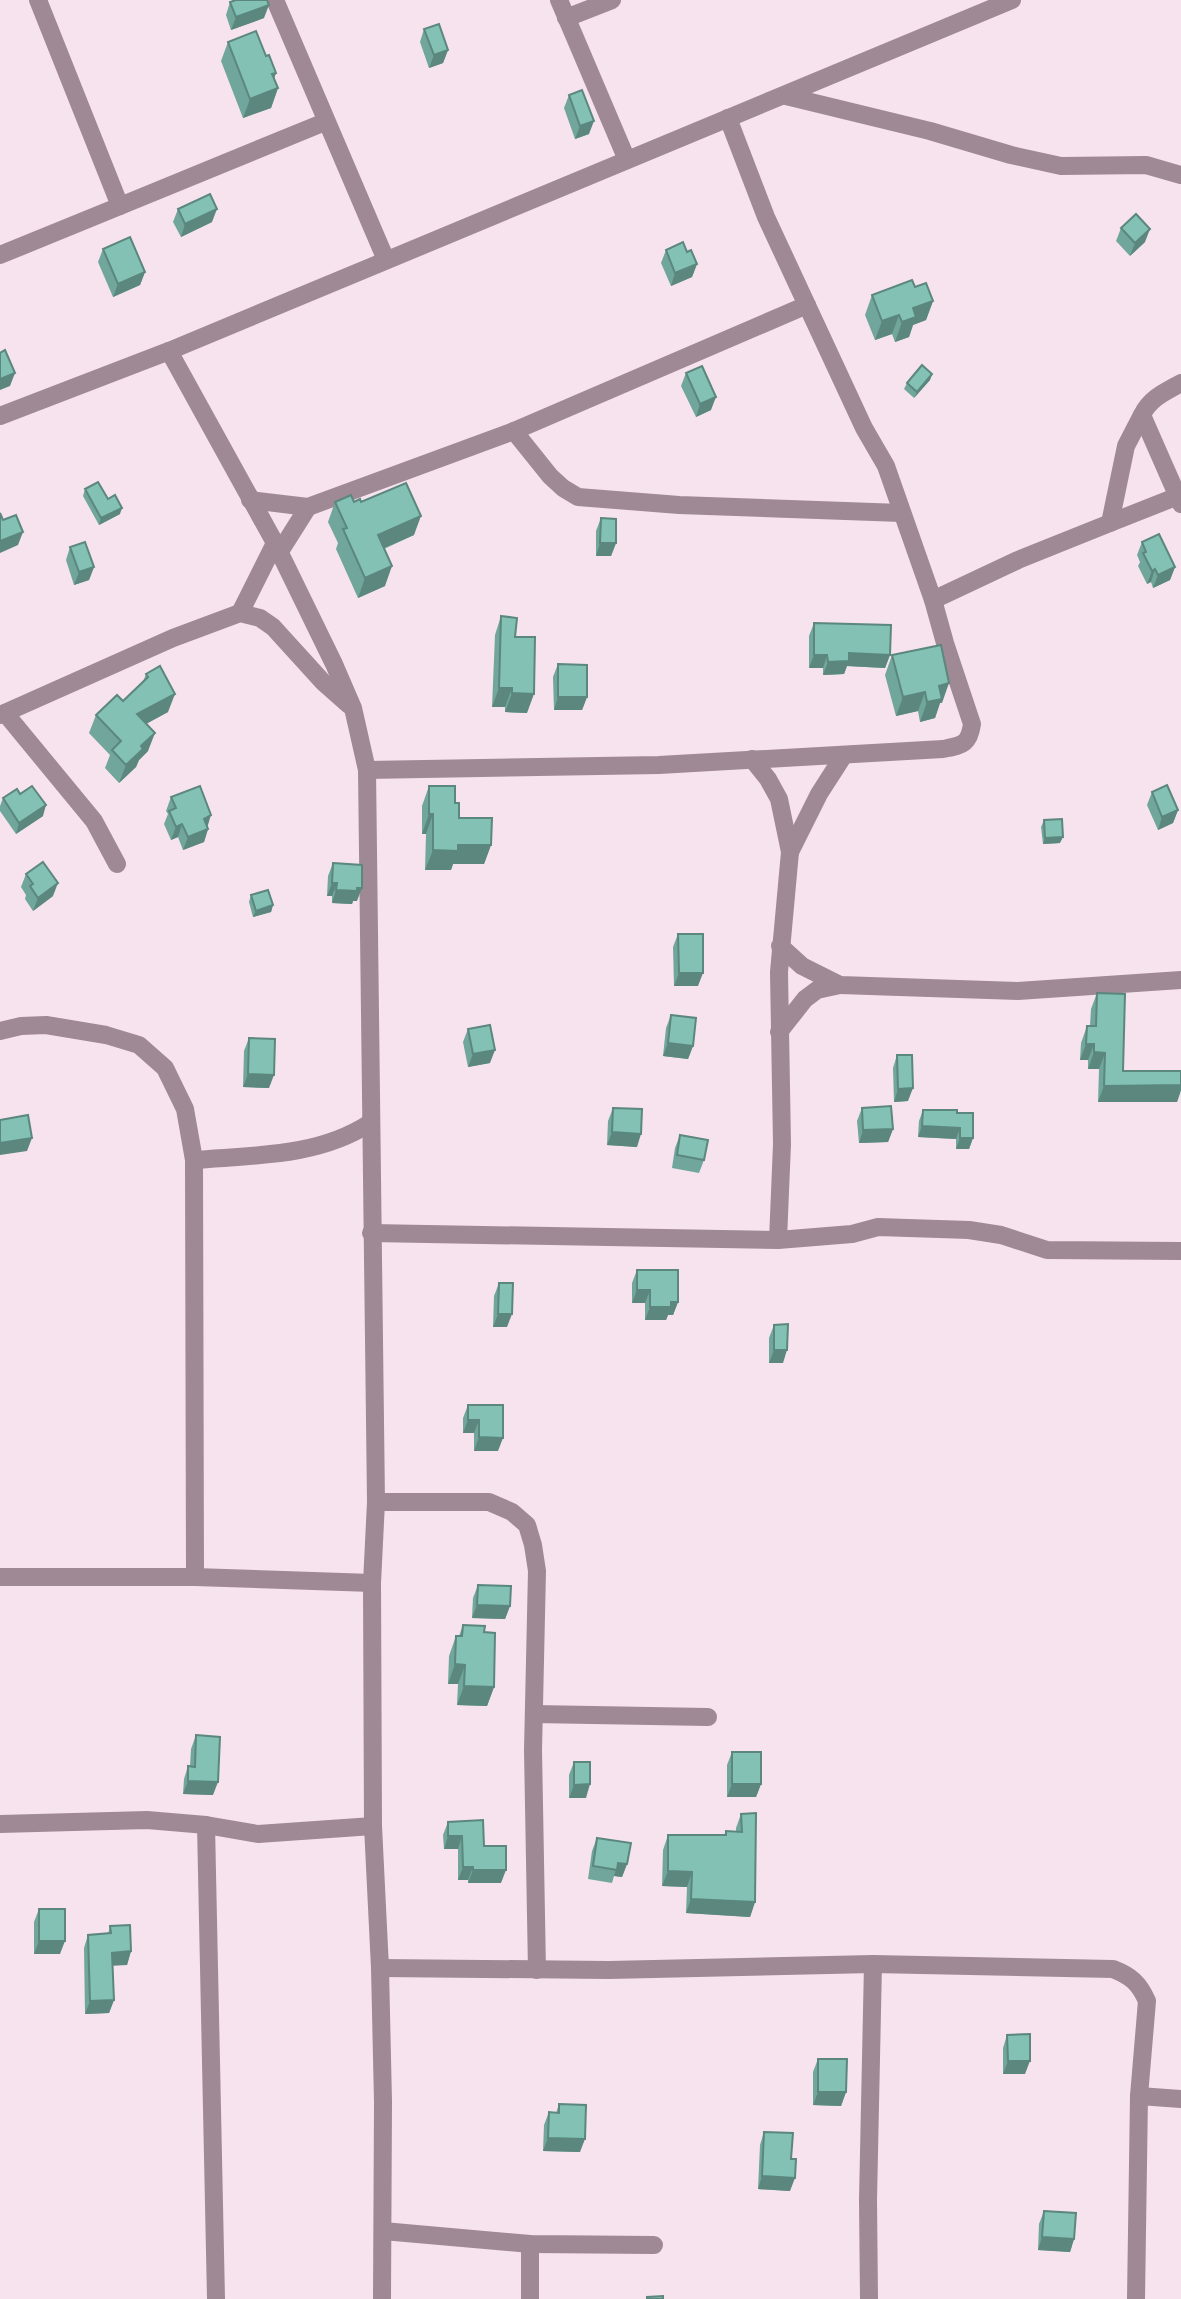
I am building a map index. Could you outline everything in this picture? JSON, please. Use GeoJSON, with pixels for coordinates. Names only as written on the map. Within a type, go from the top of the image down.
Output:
{"type":"FeatureCollection","features":[{"type":"Feature","properties":{"kind":"street"},"geometry":{"type":"LineString","coordinates":[[38,0],[120,206]]}},
{"type":"Feature","properties":{"kind":"street"},"geometry":{"type":"LineString","coordinates":[[275,0],[386,260]]}},
{"type":"Feature","properties":{"kind":"street"},"geometry":{"type":"LineString","coordinates":[[559,0],[626,160]]}},
{"type":"Feature","properties":{"kind":"street"},"geometry":{"type":"LineString","coordinates":[[566,18],[612,0]]}},
{"type":"Feature","properties":{"kind":"street"},"geometry":{"type":"LineString","coordinates":[[0,416],[169,351],[1012,0]]}},
{"type":"Feature","properties":{"kind":"street"},"geometry":{"type":"LineString","coordinates":[[786,96],[1061,166],[1146,165],[1181,175]]}},
{"type":"Feature","properties":{"kind":"street"},"geometry":{"type":"LineString","coordinates":[[367,770],[659,765],[844,755],[943,749],[962,746],[970,736],[972,724],[933,600],[886,466],[864,428],[766,217],[728,118]]}},
{"type":"Feature","properties":{"kind":"street"},"geometry":{"type":"LineString","coordinates":[[0,255],[326,122]]}},
{"type":"Feature","properties":{"kind":"street"},"geometry":{"type":"LineString","coordinates":[[250,500],[308,507],[514,430],[807,306]]}},
{"type":"Feature","properties":{"kind":"street"},"geometry":{"type":"LineString","coordinates":[[169,351],[277,548],[334,664],[353,708],[367,770],[376,1502],[372,1583],[373,1826],[383,2102],[382,2299]]}},
{"type":"Feature","properties":{"kind":"street"},"geometry":{"type":"LineString","coordinates":[[1110,523],[1126,446],[1147,405],[1157,396],[1181,383]]}},
{"type":"Feature","properties":{"kind":"street"},"geometry":{"type":"LineString","coordinates":[[933,600],[1018,560],[1110,523],[1179,500],[1142,415]]}},
{"type":"Feature","properties":{"kind":"street"},"geometry":{"type":"LineString","coordinates":[[514,430],[550,476],[579,497],[679,505],[901,513]]}},
{"type":"Feature","properties":{"kind":"street"},"geometry":{"type":"LineString","coordinates":[[240,613],[277,548],[308,507]]}},
{"type":"Feature","properties":{"kind":"street"},"geometry":{"type":"LineString","coordinates":[[117,864],[94,821],[2,714],[173,638],[240,613],[260,618],[273,627],[323,682],[353,708]]}},
{"type":"Feature","properties":{"kind":"street"},"geometry":{"type":"LineString","coordinates":[[790,852],[819,794],[844,755]]}},
{"type":"Feature","properties":{"kind":"street"},"geometry":{"type":"LineString","coordinates":[[752,759],[779,799],[790,852],[780,946],[782,1155],[778,1240]]}},
{"type":"Feature","properties":{"kind":"street"},"geometry":{"type":"LineString","coordinates":[[780,946],[802,966],[840,985]]}},
{"type":"Feature","properties":{"kind":"street"},"geometry":{"type":"LineString","coordinates":[[779,1032],[804,999],[817,990],[840,985],[1018,991],[1181,980]]}},
{"type":"Feature","properties":{"kind":"street"},"geometry":{"type":"LineString","coordinates":[[0,1031],[21,1026],[46,1025],[106,1035],[139,1045],[165,1068],[185,1109],[194,1160],[195,1577]]}},
{"type":"Feature","properties":{"kind":"street"},"geometry":{"type":"LineString","coordinates":[[194,1160],[287,1152],[324,1145],[354,1133],[370,1123]]}},
{"type":"Feature","properties":{"kind":"street"},"geometry":{"type":"LineString","coordinates":[[371,1233],[778,1240],[852,1234],[878,1227],[970,1230],[1001,1235],[1047,1250],[1181,1251]]}},
{"type":"Feature","properties":{"kind":"street"},"geometry":{"type":"LineString","coordinates":[[376,1502],[489,1502],[512,1512],[527,1525],[537,1572],[534,1714],[537,1970]]}},
{"type":"Feature","properties":{"kind":"street"},"geometry":{"type":"LineString","coordinates":[[0,1577],[195,1577],[372,1583]]}},
{"type":"Feature","properties":{"kind":"street"},"geometry":{"type":"LineString","coordinates":[[534,1714],[708,1717]]}},
{"type":"Feature","properties":{"kind":"street"},"geometry":{"type":"LineString","coordinates":[[0,1824],[147,1820],[206,1825],[258,1834],[373,1826]]}},
{"type":"Feature","properties":{"kind":"street"},"geometry":{"type":"LineString","coordinates":[[206,1825],[216,2299]]}},
{"type":"Feature","properties":{"kind":"street"},"geometry":{"type":"LineString","coordinates":[[380,1968],[537,1970],[873,1965],[1113,1969],[1129,1975],[1140,1986],[1147,2000],[1139,2096],[1136,2299]]}},
{"type":"Feature","properties":{"kind":"street"},"geometry":{"type":"LineString","coordinates":[[869,2299],[868,2200],[873,1965]]}},
{"type":"Feature","properties":{"kind":"street"},"geometry":{"type":"LineString","coordinates":[[1139,2096],[1181,2099]]}},
{"type":"Feature","properties":{"kind":"street"},"geometry":{"type":"LineString","coordinates":[[383,2231],[530,2244],[654,2245]]}},
{"type":"Feature","properties":{"kind":"street"},"geometry":{"type":"LineString","coordinates":[[530,2244],[530,2299]]}},
{"type":"Feature","properties":{"kind":"building"},"geometry":{"type":"Polygon","coordinates":[[[267,0],[269,5],[236,17],[230,2],[267,0]]]}},
{"type":"Feature","properties":{"kind":"building"},"geometry":{"type":"Polygon","coordinates":[[[439,24],[448,50],[434,55],[424,29],[439,24]]]}},
{"type":"Feature","properties":{"kind":"building"},"geometry":{"type":"Polygon","coordinates":[[[256,31],[276,73],[272,74],[278,88],[250,99],[228,42],[256,31]]]}},
{"type":"Feature","properties":{"kind":"building"},"geometry":{"type":"Polygon","coordinates":[[[582,90],[594,121],[580,126],[569,95],[582,90]]]}},
{"type":"Feature","properties":{"kind":"building"},"geometry":{"type":"Polygon","coordinates":[[[210,194],[217,209],[185,224],[178,209],[210,194]]]}},
{"type":"Feature","properties":{"kind":"building"},"geometry":{"type":"Polygon","coordinates":[[[1136,214],[1150,229],[1135,243],[1121,228],[1136,214]]]}},
{"type":"Feature","properties":{"kind":"building"},"geometry":{"type":"Polygon","coordinates":[[[130,237],[145,272],[118,284],[103,249],[130,237]]]}},
{"type":"Feature","properties":{"kind":"building"},"geometry":{"type":"Polygon","coordinates":[[[683,242],[687,252],[691,250],[697,264],[675,273],[666,250],[683,242]]]}},
{"type":"Feature","properties":{"kind":"building"},"geometry":{"type":"Polygon","coordinates":[[[912,280],[915,287],[926,283],[933,301],[913,308],[916,317],[902,322],[899,315],[882,321],[872,295],[912,280]]]}},
{"type":"Feature","properties":{"kind":"building"},"geometry":{"type":"Polygon","coordinates":[[[5,350],[15,373],[0,379],[0,353],[5,350]]]}},
{"type":"Feature","properties":{"kind":"building"},"geometry":{"type":"Polygon","coordinates":[[[922,365],[932,374],[917,392],[907,383],[922,365]]]}},
{"type":"Feature","properties":{"kind":"building"},"geometry":{"type":"Polygon","coordinates":[[[702,366],[716,397],[700,404],[686,373],[702,366]]]}},
{"type":"Feature","properties":{"kind":"building"},"geometry":{"type":"Polygon","coordinates":[[[98,482],[108,499],[115,495],[122,508],[101,518],[85,489],[98,482]]]}},
{"type":"Feature","properties":{"kind":"building"},"geometry":{"type":"Polygon","coordinates":[[[406,483],[421,516],[378,535],[392,566],[365,578],[343,529],[347,528],[335,502],[351,495],[354,502],[360,499],[361,502],[406,483]]]}},
{"type":"Feature","properties":{"kind":"building"},"geometry":{"type":"Polygon","coordinates":[[[0,513],[3,520],[16,515],[23,532],[0,541],[0,513]]]}},
{"type":"Feature","properties":{"kind":"building"},"geometry":{"type":"Polygon","coordinates":[[[601,518],[616,519],[616,543],[600,543],[601,518]]]}},
{"type":"Feature","properties":{"kind":"building"},"geometry":{"type":"Polygon","coordinates":[[[1159,534],[1175,567],[1158,575],[1155,569],[1152,571],[1143,553],[1146,552],[1142,542],[1159,534]]]}},
{"type":"Feature","properties":{"kind":"building"},"geometry":{"type":"Polygon","coordinates":[[[85,542],[94,567],[79,572],[70,547],[85,542]]]}},
{"type":"Feature","properties":{"kind":"building"},"geometry":{"type":"Polygon","coordinates":[[[501,616],[517,618],[515,637],[535,637],[534,694],[512,693],[512,688],[499,688],[501,616]]]}},
{"type":"Feature","properties":{"kind":"building"},"geometry":{"type":"Polygon","coordinates":[[[814,623],[891,625],[890,655],[849,653],[849,661],[828,662],[827,655],[814,655],[814,623]]]}},
{"type":"Feature","properties":{"kind":"building"},"geometry":{"type":"Polygon","coordinates":[[[941,645],[949,683],[939,686],[942,699],[927,702],[925,692],[903,697],[892,655],[941,645]]]}},
{"type":"Feature","properties":{"kind":"building"},"geometry":{"type":"Polygon","coordinates":[[[558,664],[587,665],[587,697],[558,697],[558,664]]]}},
{"type":"Feature","properties":{"kind":"building"},"geometry":{"type":"Polygon","coordinates":[[[160,666],[175,694],[137,714],[155,733],[126,765],[112,750],[121,741],[96,715],[117,695],[123,701],[148,677],[146,674],[160,666]]]}},
{"type":"Feature","properties":{"kind":"building"},"geometry":{"type":"Polygon","coordinates":[[[1167,785],[1178,810],[1162,817],[1152,792],[1167,785]]]}},
{"type":"Feature","properties":{"kind":"building"},"geometry":{"type":"Polygon","coordinates":[[[32,786],[46,805],[19,823],[3,798],[17,789],[20,794],[32,786]]]}},
{"type":"Feature","properties":{"kind":"building"},"geometry":{"type":"Polygon","coordinates":[[[200,786],[211,815],[204,819],[208,829],[188,837],[182,824],[176,827],[169,811],[176,808],[171,797],[200,786]]]}},
{"type":"Feature","properties":{"kind":"building"},"geometry":{"type":"Polygon","coordinates":[[[429,786],[455,786],[455,803],[459,803],[459,818],[492,818],[491,845],[458,845],[458,851],[433,850],[433,814],[429,814],[429,786]]]}},
{"type":"Feature","properties":{"kind":"building"},"geometry":{"type":"Polygon","coordinates":[[[1062,819],[1063,837],[1045,838],[1044,820],[1062,819]]]}},
{"type":"Feature","properties":{"kind":"building"},"geometry":{"type":"Polygon","coordinates":[[[43,862],[58,883],[38,898],[26,874],[43,862]]]}},
{"type":"Feature","properties":{"kind":"building"},"geometry":{"type":"Polygon","coordinates":[[[333,863],[362,865],[362,888],[357,888],[357,891],[336,890],[337,883],[332,883],[333,863]]]}},
{"type":"Feature","properties":{"kind":"building"},"geometry":{"type":"Polygon","coordinates":[[[268,890],[273,905],[256,911],[251,895],[268,890]]]}},
{"type":"Feature","properties":{"kind":"building"},"geometry":{"type":"Polygon","coordinates":[[[678,934],[703,934],[703,973],[679,973],[678,934]]]}},
{"type":"Feature","properties":{"kind":"building"},"geometry":{"type":"Polygon","coordinates":[[[1097,993],[1125,994],[1123,1071],[1181,1071],[1181,1085],[1104,1086],[1105,1053],[1094,1052],[1094,1044],[1086,1044],[1087,1026],[1096,1026],[1097,993]]]}},
{"type":"Feature","properties":{"kind":"building"},"geometry":{"type":"Polygon","coordinates":[[[671,1015],[696,1018],[693,1046],[668,1043],[671,1015]]]}},
{"type":"Feature","properties":{"kind":"building"},"geometry":{"type":"Polygon","coordinates":[[[490,1025],[495,1050],[473,1054],[468,1029],[490,1025]]]}},
{"type":"Feature","properties":{"kind":"building"},"geometry":{"type":"Polygon","coordinates":[[[249,1038],[275,1039],[274,1075],[248,1074],[249,1038]]]}},
{"type":"Feature","properties":{"kind":"building"},"geometry":{"type":"Polygon","coordinates":[[[897,1055],[912,1055],[913,1088],[898,1089],[897,1055]]]}},
{"type":"Feature","properties":{"kind":"building"},"geometry":{"type":"Polygon","coordinates":[[[891,1106],[893,1129],[863,1130],[862,1108],[891,1106]]]}},
{"type":"Feature","properties":{"kind":"building"},"geometry":{"type":"Polygon","coordinates":[[[613,1108],[642,1109],[641,1134],[612,1132],[613,1108]]]}},
{"type":"Feature","properties":{"kind":"building"},"geometry":{"type":"Polygon","coordinates":[[[923,1110],[973,1113],[973,1138],[960,1138],[960,1128],[922,1126],[923,1110]]]}},
{"type":"Feature","properties":{"kind":"building"},"geometry":{"type":"Polygon","coordinates":[[[28,1115],[32,1138],[0,1143],[0,1120],[28,1115]]]}},
{"type":"Feature","properties":{"kind":"building"},"geometry":{"type":"Polygon","coordinates":[[[680,1135],[708,1140],[704,1160],[677,1155],[680,1135]]]}},
{"type":"Feature","properties":{"kind":"building"},"geometry":{"type":"Polygon","coordinates":[[[637,1270],[678,1270],[678,1302],[671,1302],[671,1307],[650,1307],[650,1290],[637,1290],[637,1270]]]}},
{"type":"Feature","properties":{"kind":"building"},"geometry":{"type":"Polygon","coordinates":[[[499,1283],[513,1283],[512,1314],[498,1314],[499,1283]]]}},
{"type":"Feature","properties":{"kind":"building"},"geometry":{"type":"Polygon","coordinates":[[[788,1324],[787,1350],[774,1350],[774,1325],[788,1324]]]}},
{"type":"Feature","properties":{"kind":"building"},"geometry":{"type":"Polygon","coordinates":[[[468,1405],[503,1405],[503,1438],[479,1437],[479,1420],[468,1420],[468,1405]]]}},
{"type":"Feature","properties":{"kind":"building"},"geometry":{"type":"Polygon","coordinates":[[[478,1585],[511,1586],[510,1606],[477,1605],[478,1585]]]}},
{"type":"Feature","properties":{"kind":"building"},"geometry":{"type":"Polygon","coordinates":[[[463,1625],[485,1626],[484,1632],[495,1633],[494,1687],[464,1686],[465,1665],[455,1664],[456,1636],[462,1636],[463,1625]]]}},
{"type":"Feature","properties":{"kind":"building"},"geometry":{"type":"Polygon","coordinates":[[[196,1735],[220,1737],[218,1782],[188,1781],[188,1766],[195,1767],[196,1735]]]}},
{"type":"Feature","properties":{"kind":"building"},"geometry":{"type":"Polygon","coordinates":[[[732,1752],[761,1752],[761,1784],[732,1784],[732,1752]]]}},
{"type":"Feature","properties":{"kind":"building"},"geometry":{"type":"Polygon","coordinates":[[[574,1762],[590,1762],[590,1784],[574,1785],[574,1762]]]}},
{"type":"Feature","properties":{"kind":"building"},"geometry":{"type":"Polygon","coordinates":[[[756,1813],[755,1902],[691,1899],[692,1872],[668,1871],[668,1835],[726,1835],[726,1831],[742,1832],[741,1814],[756,1813]]]}},
{"type":"Feature","properties":{"kind":"building"},"geometry":{"type":"Polygon","coordinates":[[[483,1820],[484,1846],[506,1846],[506,1870],[473,1870],[473,1867],[463,1867],[462,1836],[448,1836],[448,1822],[483,1820]]]}},
{"type":"Feature","properties":{"kind":"building"},"geometry":{"type":"Polygon","coordinates":[[[597,1838],[631,1843],[627,1864],[618,1863],[617,1870],[593,1866],[597,1838]]]}},
{"type":"Feature","properties":{"kind":"building"},"geometry":{"type":"Polygon","coordinates":[[[39,1909],[65,1909],[65,1941],[39,1941],[39,1909]]]}},
{"type":"Feature","properties":{"kind":"building"},"geometry":{"type":"Polygon","coordinates":[[[130,1925],[131,1951],[112,1953],[114,2000],[90,2001],[88,1935],[111,1933],[110,1926],[130,1925]]]}},
{"type":"Feature","properties":{"kind":"building"},"geometry":{"type":"Polygon","coordinates":[[[1030,2034],[1030,2061],[1008,2061],[1007,2035],[1030,2034]]]}},
{"type":"Feature","properties":{"kind":"building"},"geometry":{"type":"Polygon","coordinates":[[[818,2059],[847,2059],[846,2092],[818,2092],[818,2059]]]}},
{"type":"Feature","properties":{"kind":"building"},"geometry":{"type":"Polygon","coordinates":[[[559,2104],[586,2105],[585,2139],[548,2138],[549,2112],[559,2113],[559,2104]]]}},
{"type":"Feature","properties":{"kind":"building"},"geometry":{"type":"Polygon","coordinates":[[[764,2132],[793,2133],[791,2159],[796,2159],[795,2178],[762,2176],[764,2132]]]}},
{"type":"Feature","properties":{"kind":"building"},"geometry":{"type":"Polygon","coordinates":[[[1044,2211],[1076,2213],[1074,2239],[1042,2237],[1044,2211]]]}},
{"type":"Feature","properties":{"kind":"building"},"geometry":{"type":"Polygon","coordinates":[[[663,2296],[663,2299],[647,2299],[647,2297],[663,2296]]]}}]}
